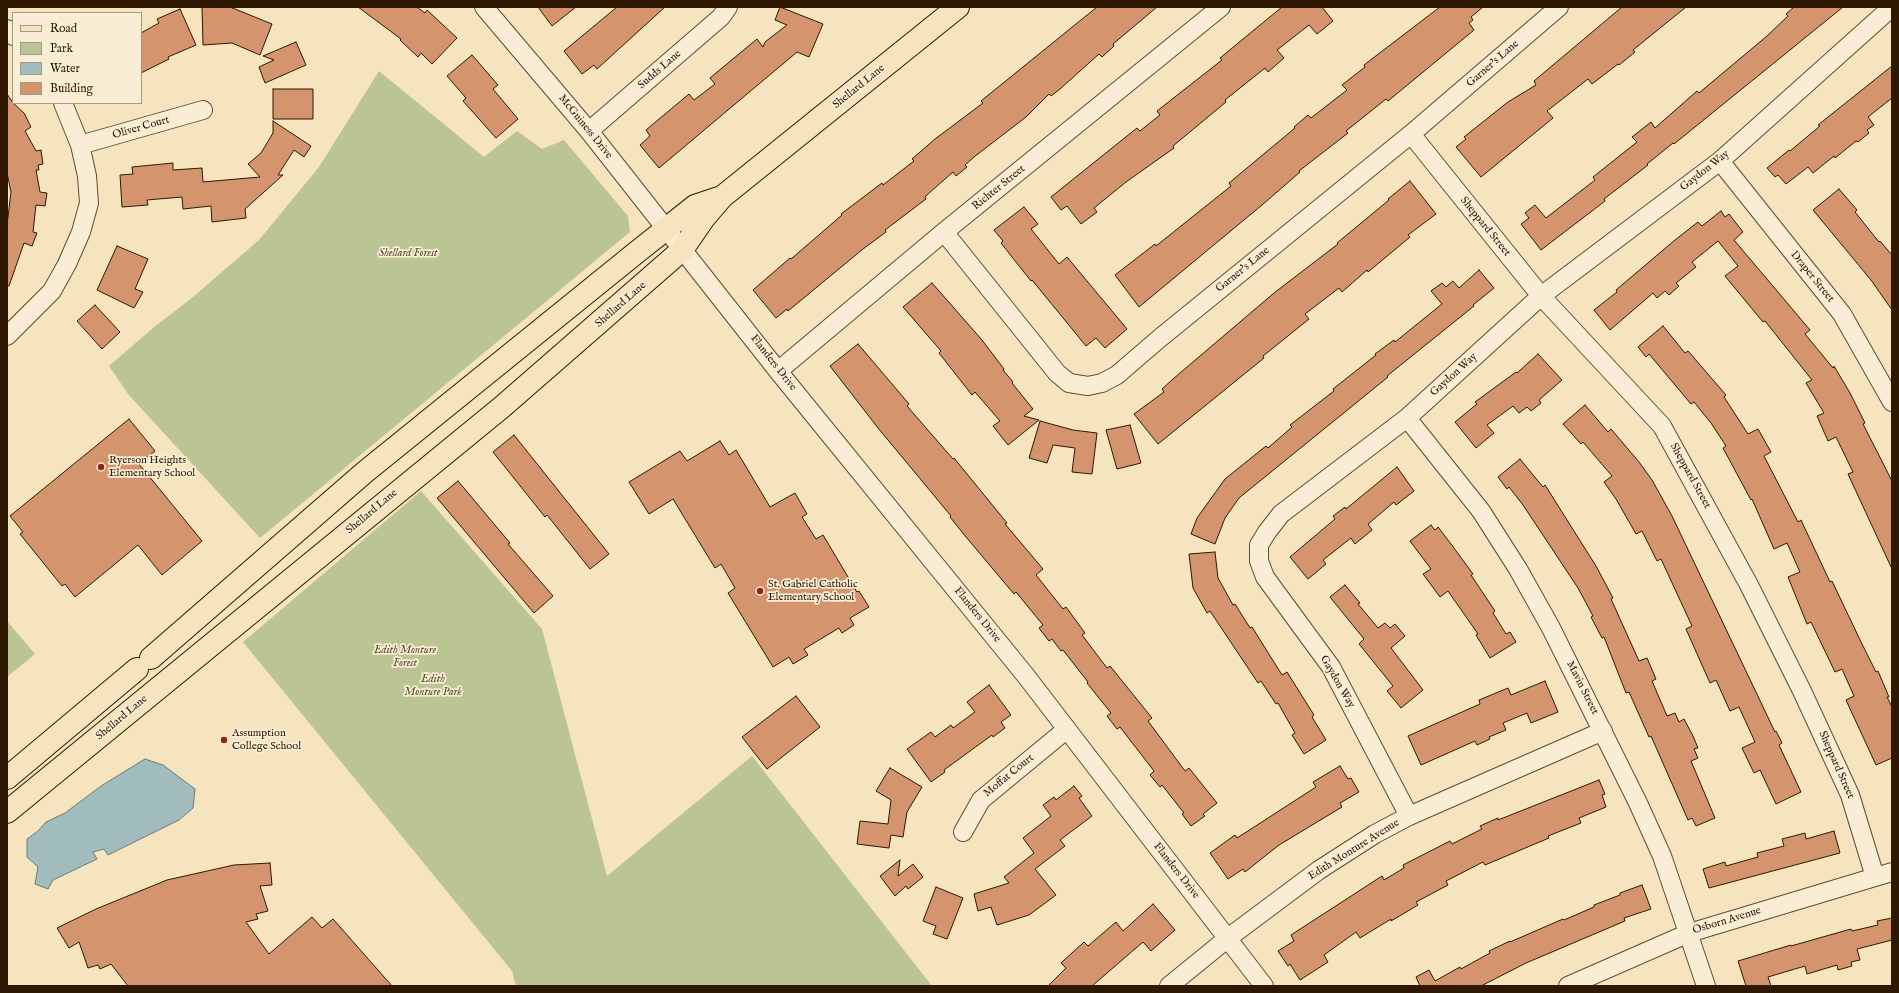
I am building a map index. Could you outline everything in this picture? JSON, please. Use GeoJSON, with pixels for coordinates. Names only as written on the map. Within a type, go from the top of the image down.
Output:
{"type":"FeatureCollection","features":[{"type":"Feature","properties":{"kind":"main road","name":"Shellard Lane"},"geometry":{"type":"LineString","coordinates":[[7,812],[502,406],[682,250],[704,218],[722,197],[958,7]]}},
{"type":"Feature","properties":{"kind":"main road","name":"Shellard Lane"},"geometry":{"type":"LineString","coordinates":[[7,778],[144,663],[365,472],[665,229],[695,206],[722,197]]}},
{"type":"Feature","properties":{"kind":"street","name":"McGuiness Drive"},"geometry":{"type":"LineString","coordinates":[[484,7],[589,131],[682,250]]}},
{"type":"Feature","properties":{"kind":"street","name":"Sudds Lane"},"geometry":{"type":"LineString","coordinates":[[589,131],[721,17],[728,7]]}},
{"type":"Feature","properties":{"kind":"street","name":"Richter Street"},"geometry":{"type":"LineString","coordinates":[[778,371],[944,232],[1221,7]]}},
{"type":"Feature","properties":{"kind":"street","name":"Garner's Lane"},"geometry":{"type":"LineString","coordinates":[[944,232],[1057,373],[1069,383],[1088,386],[1102,383],[1117,376],[1160,338],[1411,134],[1559,7]]}},
{"type":"Feature","properties":{"kind":"street","name":"Gaydon Way"},"geometry":{"type":"LineString","coordinates":[[1409,816],[1331,667],[1265,577],[1259,561],[1259,545],[1281,514],[1407,418],[1541,296],[1720,160],[1892,7]]}},
{"type":"Feature","properties":{"kind":"street"},"geometry":{"type":"LineString","coordinates":[[7,336],[52,291],[67,264],[81,232],[89,203],[87,176],[80,145],[63,104]]}},
{"type":"Feature","properties":{"kind":"street","name":"Oliver Court"},"geometry":{"type":"LineString","coordinates":[[80,145],[203,110]]}},
{"type":"Feature","properties":{"kind":"street","name":"Sheppard Street"},"geometry":{"type":"LineString","coordinates":[[1411,134],[1541,296],[1662,426],[1749,585],[1850,795],[1884,875]]}},
{"type":"Feature","properties":{"kind":"street","name":"Draper Street"},"geometry":{"type":"LineString","coordinates":[[1720,160],[1842,314],[1892,402]]}},
{"type":"Feature","properties":{"kind":"street","name":"Flanders Drive"},"geometry":{"type":"LineString","coordinates":[[682,250],[778,371],[1026,676],[1264,986]]}},
{"type":"Feature","properties":{"kind":"street","name":"Mavin Street"},"geometry":{"type":"LineString","coordinates":[[1407,418],[1481,511],[1518,569],[1551,628],[1603,731],[1662,856],[1706,986]]}},
{"type":"Feature","properties":{"kind":"street","name":"Moffat Court"},"geometry":{"type":"LineString","coordinates":[[962,832],[981,800],[1067,729]]}},
{"type":"Feature","properties":{"kind":"street","name":"Edith Monture Avenue"},"geometry":{"type":"LineString","coordinates":[[1169,986],[1228,938],[1319,870],[1375,834],[1409,816],[1603,731]]}},
{"type":"Feature","properties":{"kind":"street","name":"Osborn Avenue"},"geometry":{"type":"LineString","coordinates":[[1568,986],[1689,933],[1884,875]]}},
{"type":"Feature","properties":{"kind":"green space","name":"Shellard Forest"},"geometry":{"type":"Polygon","coordinates":[[[379,71],[484,157],[517,131],[542,149],[564,140],[628,216],[630,232],[260,538],[128,394],[109,366],[259,240],[319,167],[379,71]]]}},
{"type":"Feature","properties":{"kind":"green space","name":"Edith Monture Park"},"geometry":{"type":"Polygon","coordinates":[[[421,491],[542,629],[607,876],[752,756],[932,986],[516,986],[512,971],[243,642],[421,491]]]}},
{"type":"Feature","properties":{"kind":"green space"},"geometry":{"type":"Polygon","coordinates":[[[7,621],[35,654],[7,677],[7,621]]]}},
{"type":"Feature","properties":{"kind":"water"},"geometry":{"type":"Polygon","coordinates":[[[145,759],[163,765],[195,789],[193,808],[179,820],[108,855],[104,849],[93,852],[97,859],[53,880],[48,889],[35,884],[38,867],[27,857],[27,839],[38,831],[46,822],[65,813],[101,786],[145,759]]]}},
{"type":"Feature","properties":{"kind":"building"},"geometry":{"type":"Polygon","coordinates":[[[202,7],[230,7],[272,24],[260,55],[232,43],[203,45],[202,7]]]}},
{"type":"Feature","properties":{"kind":"building"},"geometry":{"type":"Polygon","coordinates":[[[358,7],[417,7],[425,13],[427,10],[457,38],[432,64],[421,53],[418,57],[400,40],[401,39],[358,7]]]}},
{"type":"Feature","properties":{"kind":"building"},"geometry":{"type":"Polygon","coordinates":[[[538,7],[576,7],[552,26],[538,7]]]}},
{"type":"Feature","properties":{"kind":"building"},"geometry":{"type":"Polygon","coordinates":[[[617,7],[665,7],[597,69],[594,65],[582,74],[564,51],[617,7]]]}},
{"type":"Feature","properties":{"kind":"building"},"geometry":{"type":"Polygon","coordinates":[[[780,7],[823,24],[809,57],[797,52],[659,168],[640,145],[650,136],[646,130],[689,94],[694,100],[715,84],[710,78],[757,39],[763,47],[765,42],[787,25],[775,20],[780,7]]]}},
{"type":"Feature","properties":{"kind":"building"},"geometry":{"type":"Polygon","coordinates":[[[1097,7],[1157,7],[1113,44],[1114,46],[1102,57],[1099,54],[1060,89],[1051,96],[1049,94],[1026,117],[965,165],[967,167],[956,176],[953,172],[925,197],[926,199],[885,230],[886,232],[788,311],[787,309],[776,318],[753,290],[842,215],[841,214],[882,183],[883,185],[914,161],[912,159],[935,139],[983,103],[981,101],[1097,7]]]}},
{"type":"Feature","properties":{"kind":"building"},"geometry":{"type":"Polygon","coordinates":[[[1282,7],[1322,7],[1333,21],[1317,34],[1309,25],[1277,50],[1284,58],[1268,72],[1265,68],[1225,100],[1226,102],[1173,146],[1174,148],[1126,182],[1094,208],[1097,212],[1081,224],[1067,206],[1061,210],[1051,197],[1137,128],[1140,131],[1160,115],[1157,111],[1222,60],[1220,58],[1282,7]]]}},
{"type":"Feature","properties":{"kind":"building"},"geometry":{"type":"Polygon","coordinates":[[[1440,7],[1483,7],[1471,17],[1473,20],[1469,23],[1474,30],[1388,101],[1386,99],[1346,131],[1348,133],[1299,171],[1300,172],[1262,205],[1139,307],[1115,275],[1155,244],[1156,246],[1231,186],[1229,183],[1295,128],[1294,127],[1308,115],[1311,118],[1347,90],[1342,85],[1365,67],[1364,65],[1440,7]]]}},
{"type":"Feature","properties":{"kind":"building"},"geometry":{"type":"Polygon","coordinates":[[[1622,7],[1686,7],[1633,50],[1635,52],[1619,65],[1618,64],[1592,84],[1588,79],[1547,111],[1553,118],[1481,177],[1456,147],[1466,139],[1464,137],[1508,102],[1536,85],[1534,81],[1622,7]]]}},
{"type":"Feature","properties":{"kind":"building"},"geometry":{"type":"Polygon","coordinates":[[[1794,7],[1843,7],[1604,199],[1605,201],[1541,250],[1521,224],[1529,218],[1525,213],[1535,205],[1546,218],[1595,180],[1593,177],[1637,142],[1632,137],[1651,122],[1655,128],[1697,91],[1699,93],[1767,36],[1788,16],[1786,14],[1794,7]]]}},
{"type":"Feature","properties":{"kind":"building"},"geometry":{"type":"Polygon","coordinates":[[[180,9],[196,45],[168,57],[169,59],[142,72],[142,32],[159,23],[157,19],[180,9]]]}},
{"type":"Feature","properties":{"kind":"building"},"geometry":{"type":"Polygon","coordinates":[[[296,42],[306,65],[265,83],[259,67],[274,60],[263,56],[296,42]]]}},
{"type":"Feature","properties":{"kind":"building"},"geometry":{"type":"Polygon","coordinates":[[[472,55],[498,85],[493,89],[518,119],[496,138],[463,101],[466,98],[447,76],[472,55]]]}},
{"type":"Feature","properties":{"kind":"building"},"geometry":{"type":"Polygon","coordinates":[[[1892,66],[1892,98],[1868,117],[1874,125],[1867,130],[1869,133],[1858,142],[1856,141],[1835,158],[1834,156],[1813,173],[1808,167],[1786,184],[1778,175],[1775,177],[1767,168],[1789,150],[1790,151],[1820,126],[1818,125],[1892,66]]]}},
{"type":"Feature","properties":{"kind":"building"},"geometry":{"type":"Polygon","coordinates":[[[273,89],[313,89],[313,119],[273,119],[273,89]]]}},
{"type":"Feature","properties":{"kind":"building"},"geometry":{"type":"Polygon","coordinates":[[[7,94],[12,104],[14,104],[24,113],[31,127],[25,131],[36,151],[41,150],[43,164],[38,165],[39,170],[36,170],[40,192],[47,193],[45,206],[36,205],[33,232],[37,233],[32,246],[24,243],[9,286],[7,286],[7,225],[11,192],[7,173],[7,94]]]}},
{"type":"Feature","properties":{"kind":"building"},"geometry":{"type":"Polygon","coordinates":[[[273,121],[311,146],[304,157],[294,150],[278,175],[283,175],[245,209],[246,218],[212,222],[211,206],[183,209],[182,197],[147,200],[148,205],[122,207],[120,175],[133,174],[132,167],[173,163],[173,170],[202,168],[203,182],[260,177],[248,164],[261,153],[273,133],[273,121]]]}},
{"type":"Feature","properties":{"kind":"building"},"geometry":{"type":"Polygon","coordinates":[[[1410,181],[1436,214],[1408,235],[1410,237],[1368,272],[1367,270],[1342,292],[1339,288],[1305,314],[1309,319],[1263,356],[1264,358],[1158,444],[1134,414],[1164,392],[1162,389],[1173,379],[1274,293],[1338,244],[1337,243],[1410,181]]]}},
{"type":"Feature","properties":{"kind":"building"},"geometry":{"type":"Polygon","coordinates":[[[1839,189],[1857,210],[1855,212],[1879,242],[1880,241],[1892,255],[1892,310],[1871,280],[1813,210],[1839,189]]]}},
{"type":"Feature","properties":{"kind":"building"},"geometry":{"type":"Polygon","coordinates":[[[1024,207],[1038,224],[1031,229],[1059,264],[1067,257],[1127,329],[1105,348],[1096,338],[1086,346],[1001,243],[1003,241],[994,230],[1024,207]]]}},
{"type":"Feature","properties":{"kind":"building"},"geometry":{"type":"Polygon","coordinates":[[[1721,211],[1725,217],[1729,214],[1743,232],[1734,240],[1810,330],[1805,334],[1833,368],[1834,366],[1865,423],[1863,424],[1892,481],[1892,569],[1848,474],[1853,472],[1836,437],[1828,441],[1817,416],[1824,413],[1806,383],[1812,380],[1765,321],[1763,322],[1725,276],[1738,266],[1718,241],[1692,262],[1696,267],[1676,283],[1679,286],[1669,295],[1665,291],[1657,298],[1653,293],[1610,330],[1594,310],[1698,222],[1702,226],[1721,211]]]}},
{"type":"Feature","properties":{"kind":"building"},"geometry":{"type":"Polygon","coordinates":[[[117,246],[148,259],[135,289],[143,292],[134,308],[97,290],[117,246]]]}},
{"type":"Feature","properties":{"kind":"building"},"geometry":{"type":"Polygon","coordinates":[[[1479,270],[1494,288],[1387,376],[1388,377],[1239,498],[1225,518],[1215,544],[1191,534],[1197,518],[1225,479],[1266,446],[1268,448],[1292,427],[1290,425],[1334,391],[1333,389],[1376,355],[1375,354],[1394,340],[1395,342],[1442,304],[1431,291],[1442,283],[1446,287],[1453,281],[1459,288],[1479,270]]]}},
{"type":"Feature","properties":{"kind":"building"},"geometry":{"type":"Polygon","coordinates":[[[932,283],[982,340],[1004,369],[1003,370],[1013,382],[1012,383],[1033,409],[1024,416],[1039,420],[1008,445],[993,426],[1000,421],[975,392],[972,395],[939,353],[941,351],[903,307],[932,283]]]}},
{"type":"Feature","properties":{"kind":"building"},"geometry":{"type":"Polygon","coordinates":[[[95,305],[120,332],[102,349],[77,321],[95,305]]]}},
{"type":"Feature","properties":{"kind":"building"},"geometry":{"type":"Polygon","coordinates":[[[1663,326],[1685,353],[1688,351],[1726,395],[1724,397],[1748,434],[1758,429],[1771,452],[1764,456],[1798,522],[1801,520],[1830,582],[1832,581],[1876,672],[1878,671],[1889,697],[1887,697],[1892,707],[1892,758],[1876,765],[1846,700],[1854,696],[1842,669],[1835,672],[1811,622],[1807,624],[1788,577],[1800,572],[1787,543],[1774,549],[1752,499],[1751,500],[1723,448],[1726,446],[1711,423],[1694,402],[1691,404],[1649,354],[1646,357],[1638,347],[1663,326]]]}},
{"type":"Feature","properties":{"kind":"building"},"geometry":{"type":"Polygon","coordinates":[[[858,344],[909,404],[907,406],[953,459],[954,458],[1007,523],[1005,524],[1043,569],[1036,575],[1063,609],[1066,607],[1085,633],[1082,635],[1107,668],[1110,666],[1152,718],[1148,721],[1185,771],[1189,768],[1217,803],[1203,814],[1205,816],[1191,826],[1182,814],[1184,813],[1162,785],[1160,787],[1150,775],[1154,771],[1120,727],[1117,729],[1107,716],[1111,713],[1063,650],[1061,651],[1052,639],[1049,641],[1039,628],[1043,625],[1016,592],[1014,594],[966,537],[950,517],[951,516],[878,428],[830,366],[858,344]]]}},
{"type":"Feature","properties":{"kind":"building"},"geometry":{"type":"Polygon","coordinates":[[[1538,354],[1562,380],[1539,400],[1541,403],[1531,411],[1527,407],[1519,413],[1513,406],[1487,425],[1494,433],[1476,448],[1455,422],[1477,404],[1475,402],[1516,372],[1517,373],[1538,354]]]}},
{"type":"Feature","properties":{"kind":"building"},"geometry":{"type":"Polygon","coordinates":[[[1585,405],[1608,432],[1611,429],[1652,480],[1672,516],[1775,732],[1776,731],[1782,743],[1779,745],[1801,792],[1776,804],[1760,770],[1754,773],[1742,748],[1755,742],[1739,707],[1730,711],[1716,680],[1710,683],[1686,629],[1692,626],[1661,559],[1657,561],[1642,531],[1636,534],[1616,499],[1604,482],[1612,476],[1583,442],[1581,444],[1563,424],[1585,405]]]}},
{"type":"Feature","properties":{"kind":"building"},"geometry":{"type":"Polygon","coordinates":[[[129,419],[155,451],[139,464],[202,541],[162,575],[138,545],[75,597],[65,584],[62,586],[20,534],[23,532],[10,516],[129,419]]]}},
{"type":"Feature","properties":{"kind":"building"},"geometry":{"type":"Polygon","coordinates":[[[1040,421],[1073,430],[1097,433],[1092,474],[1072,472],[1075,448],[1053,445],[1047,463],[1029,458],[1040,421]]]}},
{"type":"Feature","properties":{"kind":"building"},"geometry":{"type":"Polygon","coordinates":[[[1130,425],[1141,463],[1117,469],[1106,430],[1130,425]]]}},
{"type":"Feature","properties":{"kind":"building"},"geometry":{"type":"Polygon","coordinates":[[[514,435],[609,554],[590,569],[547,515],[545,517],[493,452],[514,435]]]}},
{"type":"Feature","properties":{"kind":"building"},"geometry":{"type":"Polygon","coordinates":[[[720,441],[729,455],[736,450],[770,507],[795,493],[807,514],[802,517],[816,539],[823,535],[857,592],[859,591],[869,607],[850,618],[854,625],[842,633],[839,628],[804,649],[808,655],[793,664],[789,657],[773,667],[728,593],[735,588],[721,564],[715,568],[673,499],[649,514],[629,482],[680,451],[687,461],[720,441]]]}},
{"type":"Feature","properties":{"kind":"building"},"geometry":{"type":"Polygon","coordinates":[[[1520,459],[1543,487],[1545,485],[1596,566],[1613,598],[1611,599],[1639,661],[1647,658],[1656,679],[1652,681],[1667,716],[1675,713],[1679,722],[1684,719],[1698,748],[1694,749],[1698,758],[1691,761],[1715,818],[1696,826],[1692,818],[1688,820],[1651,736],[1649,737],[1629,692],[1626,693],[1604,637],[1602,638],[1591,617],[1593,616],[1578,588],[1523,505],[1509,487],[1507,489],[1498,477],[1520,459]]]}},
{"type":"Feature","properties":{"kind":"building"},"geometry":{"type":"Polygon","coordinates":[[[1397,467],[1414,491],[1396,505],[1394,502],[1368,524],[1372,530],[1355,544],[1351,538],[1323,560],[1326,564],[1308,579],[1290,557],[1335,519],[1333,516],[1345,507],[1346,509],[1397,467]]]}},
{"type":"Feature","properties":{"kind":"building"},"geometry":{"type":"Polygon","coordinates":[[[458,481],[510,543],[508,544],[553,596],[534,613],[437,498],[458,481]]]}},
{"type":"Feature","properties":{"kind":"building"},"geometry":{"type":"Polygon","coordinates":[[[1431,525],[1435,530],[1438,527],[1473,574],[1471,575],[1495,611],[1493,613],[1506,634],[1510,632],[1516,642],[1490,658],[1476,635],[1478,634],[1448,591],[1440,597],[1423,574],[1431,569],[1410,541],[1431,525]]]}},
{"type":"Feature","properties":{"kind":"building"},"geometry":{"type":"Polygon","coordinates":[[[1215,552],[1218,578],[1233,605],[1235,604],[1250,628],[1252,627],[1282,675],[1287,672],[1314,715],[1312,717],[1326,740],[1304,754],[1292,735],[1295,733],[1278,703],[1276,704],[1261,681],[1258,683],[1210,611],[1207,613],[1193,588],[1189,554],[1215,552]]]}},
{"type":"Feature","properties":{"kind":"building"},"geometry":{"type":"Polygon","coordinates":[[[1345,585],[1360,603],[1358,604],[1378,628],[1385,623],[1390,628],[1395,624],[1405,636],[1391,648],[1423,690],[1401,708],[1387,691],[1393,686],[1359,644],[1364,639],[1330,597],[1345,585]]]}},
{"type":"Feature","properties":{"kind":"building"},"geometry":{"type":"Polygon","coordinates":[[[1545,681],[1558,712],[1531,723],[1527,713],[1503,723],[1506,730],[1489,737],[1490,739],[1477,745],[1475,741],[1421,765],[1408,736],[1480,704],[1479,700],[1508,688],[1511,695],[1545,681]]]}},
{"type":"Feature","properties":{"kind":"building"},"geometry":{"type":"Polygon","coordinates":[[[989,685],[1011,715],[1001,722],[1005,728],[993,737],[992,735],[944,770],[945,772],[931,782],[907,749],[931,732],[935,737],[951,725],[953,728],[975,712],[967,702],[989,685]]]}},
{"type":"Feature","properties":{"kind":"building"},"geometry":{"type":"Polygon","coordinates":[[[796,696],[820,727],[767,769],[742,737],[796,696]]]}},
{"type":"Feature","properties":{"kind":"building"},"geometry":{"type":"Polygon","coordinates":[[[1340,766],[1348,779],[1351,778],[1359,792],[1340,803],[1342,807],[1279,845],[1245,872],[1243,869],[1228,879],[1210,853],[1235,835],[1237,838],[1316,787],[1313,782],[1340,766]]]}},
{"type":"Feature","properties":{"kind":"building"},"geometry":{"type":"Polygon","coordinates":[[[890,768],[922,787],[907,812],[903,837],[891,835],[889,848],[857,844],[860,821],[888,824],[891,800],[876,791],[890,768]]]}},
{"type":"Feature","properties":{"kind":"building"},"geometry":{"type":"Polygon","coordinates":[[[1599,780],[1605,794],[1602,795],[1606,807],[1579,818],[1581,823],[1548,836],[1549,838],[1485,865],[1483,862],[1446,881],[1448,885],[1416,902],[1418,905],[1391,921],[1391,919],[1360,938],[1356,932],[1324,955],[1328,962],[1300,980],[1290,964],[1288,966],[1278,951],[1294,941],[1291,935],[1382,876],[1384,880],[1404,868],[1403,865],[1450,841],[1452,844],[1482,829],[1480,826],[1498,818],[1498,820],[1599,780]]]}},
{"type":"Feature","properties":{"kind":"building"},"geometry":{"type":"Polygon","coordinates":[[[1074,786],[1082,796],[1079,798],[1092,816],[1060,840],[1065,846],[1035,869],[1056,895],[1029,915],[997,925],[991,907],[978,911],[974,894],[1009,883],[1004,877],[1034,853],[1023,838],[1051,816],[1043,805],[1054,797],[1056,800],[1074,786]]]}},
{"type":"Feature","properties":{"kind":"building"},"geometry":{"type":"Polygon","coordinates":[[[1834,831],[1840,853],[1709,888],[1703,869],[1725,862],[1726,866],[1758,857],[1757,853],[1784,846],[1782,839],[1805,833],[1806,839],[1834,831]]]}},
{"type":"Feature","properties":{"kind":"building"},"geometry":{"type":"Polygon","coordinates":[[[900,860],[898,876],[913,864],[923,877],[908,889],[906,886],[895,896],[880,876],[900,860]]]}},
{"type":"Feature","properties":{"kind":"building"},"geometry":{"type":"Polygon","coordinates":[[[270,863],[272,885],[260,886],[268,911],[256,914],[258,919],[246,922],[269,954],[312,917],[322,928],[333,919],[392,986],[128,986],[111,964],[100,969],[98,965],[88,968],[79,942],[69,948],[57,928],[96,909],[167,880],[234,865],[270,863]]]}},
{"type":"Feature","properties":{"kind":"building"},"geometry":{"type":"Polygon","coordinates":[[[1642,885],[1651,909],[1624,918],[1625,921],[1526,963],[1481,986],[1420,986],[1416,977],[1429,970],[1435,981],[1460,967],[1461,969],[1490,953],[1489,951],[1510,941],[1563,919],[1564,920],[1594,907],[1594,905],[1620,895],[1620,893],[1642,885]]]}},
{"type":"Feature","properties":{"kind":"building"},"geometry":{"type":"Polygon","coordinates":[[[936,887],[963,898],[947,939],[933,934],[936,926],[923,921],[936,887]]]}},
{"type":"Feature","properties":{"kind":"building"},"geometry":{"type":"Polygon","coordinates":[[[1153,904],[1175,930],[1151,951],[1143,942],[1092,986],[1048,986],[1066,968],[1061,963],[1084,942],[1088,946],[1116,922],[1123,931],[1153,904]]]}},
{"type":"Feature","properties":{"kind":"building"},"geometry":{"type":"Polygon","coordinates":[[[1892,918],[1892,940],[1857,949],[1860,960],[1851,962],[1852,966],[1838,970],[1837,965],[1807,974],[1805,966],[1768,977],[1771,986],[1746,986],[1738,961],[1851,929],[1852,931],[1878,925],[1877,921],[1892,918]]]}},
{"type":"Feature","properties":{"kind":"place","name":"Ryerson Heights Elementary School"},"geometry":{"type":"Point","coordinates":[101,467]}},
{"type":"Feature","properties":{"kind":"place","name":"St. Gabriel Catholic Elementary School"},"geometry":{"type":"Point","coordinates":[760,591]}},
{"type":"Feature","properties":{"kind":"place","name":"Assumption College School"},"geometry":{"type":"Point","coordinates":[224,740]}},
{"type":"Feature","properties":{"kind":"park label","name":"Edith Monture Forest"},"geometry":{"type":"Point","coordinates":[405,657]}}]}
